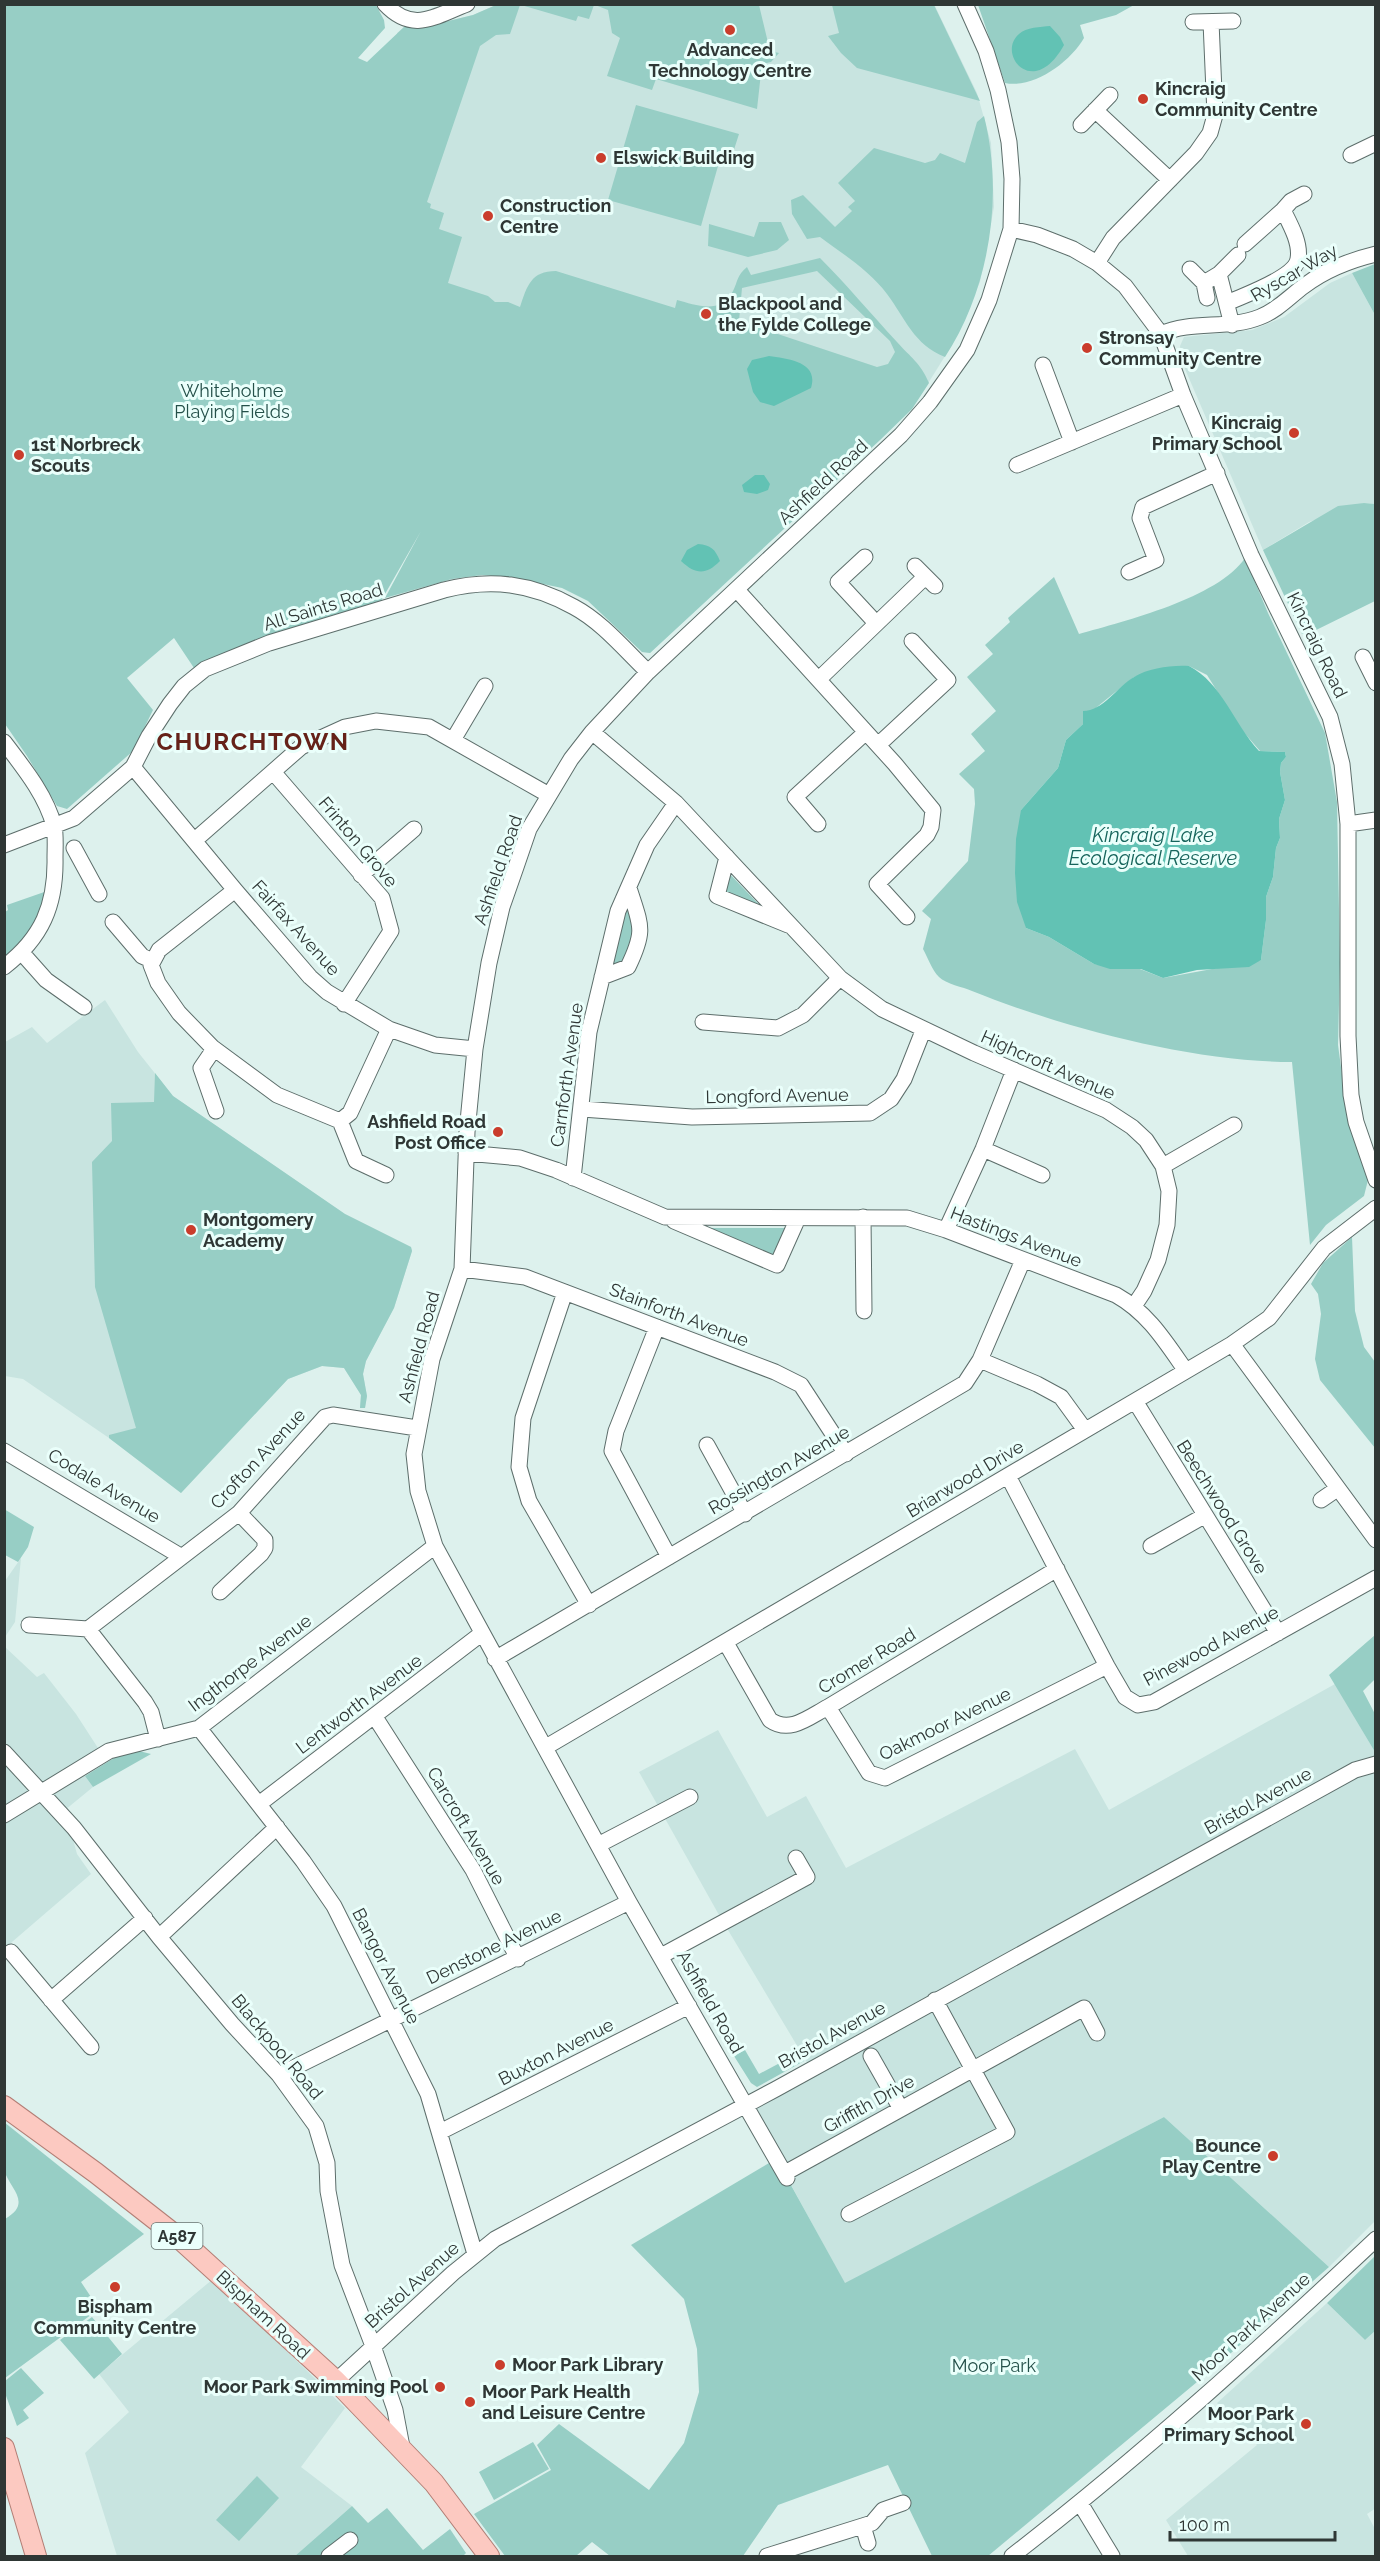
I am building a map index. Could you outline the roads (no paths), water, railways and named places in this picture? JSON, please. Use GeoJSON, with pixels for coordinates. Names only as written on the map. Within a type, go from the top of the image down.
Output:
{"type":"FeatureCollection","features":[{"type":"Feature","properties":{"kind":"main road","name":"Bispham Road"},"geometry":{"type":"LineString","coordinates":[[4,2106],[96,2173],[179,2238],[336,2382],[434,2482],[487,2556]]}},
{"type":"Feature","properties":{"kind":"main road"},"geometry":{"type":"LineString","coordinates":[[5,2450],[36,2556]]}},
{"type":"Feature","properties":{"kind":"street"},"geometry":{"type":"LineString","coordinates":[[385,4],[400,18],[417,22],[467,4]]}},
{"type":"Feature","properties":{"kind":"street","name":"Ashfield Road"},"geometry":{"type":"LineString","coordinates":[[786,2175],[629,1902],[435,1546],[415,1473],[414,1454],[417,1428],[432,1359],[462,1269],[466,1153],[475,1049],[489,963],[502,907],[530,829],[571,759],[592,732],[648,672],[901,435],[933,398],[967,350],[989,300],[1011,229],[1012,179],[1009,142],[986,51],[965,4]]}},
{"type":"Feature","properties":{"kind":"street"},"geometry":{"type":"LineString","coordinates":[[1193,22],[1233,21]]}},
{"type":"Feature","properties":{"kind":"street"},"geometry":{"type":"LineString","coordinates":[[1097,263],[1113,237],[1206,142],[1213,125],[1215,94],[1211,22]]}},
{"type":"Feature","properties":{"kind":"street"},"geometry":{"type":"LineString","coordinates":[[1081,125],[1110,94]]}},
{"type":"Feature","properties":{"kind":"street"},"geometry":{"type":"LineString","coordinates":[[1095,110],[1170,180]]}},
{"type":"Feature","properties":{"kind":"street"},"geometry":{"type":"LineString","coordinates":[[1350,155],[1376,143]]}},
{"type":"Feature","properties":{"kind":"street"},"geometry":{"type":"LineString","coordinates":[[1190,269],[1205,290],[1241,250],[1292,201],[1304,194]]}},
{"type":"Feature","properties":{"kind":"street"},"geometry":{"type":"LineString","coordinates":[[1227,303],[1272,283],[1294,269],[1299,253],[1295,236],[1283,210]]}},
{"type":"Feature","properties":{"kind":"street","name":"Kincraig Road"},"geometry":{"type":"LineString","coordinates":[[1011,229],[1037,235],[1073,249],[1097,263],[1125,286],[1161,334],[1183,395],[1251,555],[1330,717],[1342,764],[1348,824],[1348,1036],[1351,1095],[1356,1122],[1376,1179]]}},
{"type":"Feature","properties":{"kind":"street","name":"Ryscar Way"},"geometry":{"type":"LineString","coordinates":[[1161,334],[1172,329],[1232,325],[1261,317],[1278,308],[1305,285],[1333,269],[1376,254]]}},
{"type":"Feature","properties":{"kind":"street"},"geometry":{"type":"LineString","coordinates":[[1219,274],[1232,325]]}},
{"type":"Feature","properties":{"kind":"street"},"geometry":{"type":"LineString","coordinates":[[1043,365],[1072,442]]}},
{"type":"Feature","properties":{"kind":"street"},"geometry":{"type":"LineString","coordinates":[[1017,465],[1183,395]]}},
{"type":"Feature","properties":{"kind":"street"},"geometry":{"type":"LineString","coordinates":[[1129,572],[1164,557],[1140,518],[1143,507],[1217,473]]}},
{"type":"Feature","properties":{"kind":"street"},"geometry":{"type":"LineString","coordinates":[[865,557],[838,582],[876,623]]}},
{"type":"Feature","properties":{"kind":"street"},"geometry":{"type":"LineString","coordinates":[[819,679],[925,576]]}},
{"type":"Feature","properties":{"kind":"street","name":"All Saints Road"},"geometry":{"type":"LineString","coordinates":[[4,845],[54,827],[79,814],[133,767],[148,736],[170,704],[184,686],[206,669],[268,644],[473,583],[521,586],[575,607],[611,636],[648,672]]}},
{"type":"Feature","properties":{"kind":"street"},"geometry":{"type":"LineString","coordinates":[[737,590],[878,745],[933,810],[931,827],[927,835],[877,884],[907,917]]}},
{"type":"Feature","properties":{"kind":"street"},"geometry":{"type":"LineString","coordinates":[[878,745],[948,680],[912,641]]}},
{"type":"Feature","properties":{"kind":"street"},"geometry":{"type":"LineString","coordinates":[[1363,657],[1376,683]]}},
{"type":"Feature","properties":{"kind":"street"},"geometry":{"type":"LineString","coordinates":[[453,740],[485,686]]}},
{"type":"Feature","properties":{"kind":"street"},"geometry":{"type":"LineString","coordinates":[[195,840],[301,747],[345,728],[376,721],[429,727],[549,795]]}},
{"type":"Feature","properties":{"kind":"street","name":"Highcroft Avenue"},"geometry":{"type":"LineString","coordinates":[[592,732],[675,803],[840,978],[882,1010],[1106,1110],[1132,1127],[1146,1140],[1163,1166],[1169,1191],[1167,1226],[1158,1260],[1144,1291],[1134,1306]]}},
{"type":"Feature","properties":{"kind":"street"},"geometry":{"type":"LineString","coordinates":[[819,824],[795,797],[866,732]]}},
{"type":"Feature","properties":{"kind":"street"},"geometry":{"type":"LineString","coordinates":[[4,742],[35,785],[54,827],[56,867],[56,884],[40,930],[22,953],[4,967]]}},
{"type":"Feature","properties":{"kind":"street","name":"Fairfax Avenue"},"geometry":{"type":"LineString","coordinates":[[133,767],[310,977],[344,1004],[389,1029],[435,1045],[475,1049]]}},
{"type":"Feature","properties":{"kind":"street","name":"Frinton Grove"},"geometry":{"type":"LineString","coordinates":[[274,773],[382,898],[391,932],[344,1004]]}},
{"type":"Feature","properties":{"kind":"street","name":"Carnforth Avenue"},"geometry":{"type":"LineString","coordinates":[[573,1178],[590,1032],[618,912],[647,844],[675,803]]}},
{"type":"Feature","properties":{"kind":"street"},"geometry":{"type":"LineString","coordinates":[[1348,824],[1376,820]]}},
{"type":"Feature","properties":{"kind":"street"},"geometry":{"type":"LineString","coordinates":[[361,875],[414,829]]}},
{"type":"Feature","properties":{"kind":"street"},"geometry":{"type":"LineString","coordinates":[[74,848],[99,894]]}},
{"type":"Feature","properties":{"kind":"street","name":"Highcroft Avenue"},"geometry":{"type":"LineString","coordinates":[[727,857],[717,896],[790,926]]}},
{"type":"Feature","properties":{"kind":"street"},"geometry":{"type":"LineString","coordinates":[[56,867],[83,865]]}},
{"type":"Feature","properties":{"kind":"street"},"geometry":{"type":"LineString","coordinates":[[602,977],[628,967],[639,944],[642,928],[629,888]]}},
{"type":"Feature","properties":{"kind":"street"},"geometry":{"type":"LineString","coordinates":[[235,890],[159,950],[151,965],[158,983],[179,1013],[214,1049],[277,1095],[340,1121],[356,1161],[386,1175]]}},
{"type":"Feature","properties":{"kind":"street"},"geometry":{"type":"LineString","coordinates":[[113,927],[142,956],[153,961]]}},
{"type":"Feature","properties":{"kind":"street"},"geometry":{"type":"LineString","coordinates":[[22,953],[75,1007]]}},
{"type":"Feature","properties":{"kind":"street"},"geometry":{"type":"LineString","coordinates":[[703,1022],[778,1028],[803,1015],[840,978]]}},
{"type":"Feature","properties":{"kind":"street"},"geometry":{"type":"LineString","coordinates":[[340,1121],[350,1113],[389,1029]]}},
{"type":"Feature","properties":{"kind":"street","name":"Longford Avenue"},"geometry":{"type":"LineString","coordinates":[[582,1109],[692,1117],[870,1113],[891,1099],[900,1086],[923,1030]]}},
{"type":"Feature","properties":{"kind":"street"},"geometry":{"type":"LineString","coordinates":[[214,1049],[201,1068],[216,1111]]}},
{"type":"Feature","properties":{"kind":"street"},"geometry":{"type":"LineString","coordinates":[[946,1230],[983,1149],[1014,1070]]}},
{"type":"Feature","properties":{"kind":"street"},"geometry":{"type":"LineString","coordinates":[[1163,1166],[1234,1125]]}},
{"type":"Feature","properties":{"kind":"street"},"geometry":{"type":"LineString","coordinates":[[983,1149],[1042,1175]]}},
{"type":"Feature","properties":{"kind":"street","name":"Hastings Avenue"},"geometry":{"type":"LineString","coordinates":[[466,1153],[520,1158],[573,1178],[777,1265],[798,1218]]}},
{"type":"Feature","properties":{"kind":"street","name":"Briarwood Drive"},"geometry":{"type":"LineString","coordinates":[[546,1747],[1232,1344],[1269,1318],[1324,1248],[1376,1208]]}},
{"type":"Feature","properties":{"kind":"street","name":"Hastings Avenue"},"geometry":{"type":"LineString","coordinates":[[665,1217],[907,1218],[946,1230],[1116,1295],[1134,1306],[1151,1322],[1186,1371]]}},
{"type":"Feature","properties":{"kind":"street"},"geometry":{"type":"LineString","coordinates":[[863,1217],[864,1311]]}},
{"type":"Feature","properties":{"kind":"street","name":"Rossington Avenue"},"geometry":{"type":"LineString","coordinates":[[495,1659],[965,1383],[980,1360],[1023,1260]]}},
{"type":"Feature","properties":{"kind":"street","name":"Stainforth Avenue"},"geometry":{"type":"LineString","coordinates":[[462,1269],[525,1277],[775,1372],[801,1385],[846,1454]]}},
{"type":"Feature","properties":{"kind":"street"},"geometry":{"type":"LineString","coordinates":[[565,1292],[523,1418],[519,1467],[529,1501],[589,1605]]}},
{"type":"Feature","properties":{"kind":"street"},"geometry":{"type":"LineString","coordinates":[[657,1327],[616,1431],[612,1451],[669,1557]]}},
{"type":"Feature","properties":{"kind":"street"},"geometry":{"type":"LineString","coordinates":[[1232,1344],[1376,1540]]}},
{"type":"Feature","properties":{"kind":"street"},"geometry":{"type":"LineString","coordinates":[[980,1360],[1037,1384],[1061,1397],[1085,1430]]}},
{"type":"Feature","properties":{"kind":"street","name":"Beechwood Grove"},"geometry":{"type":"LineString","coordinates":[[1135,1401],[1278,1633]]}},
{"type":"Feature","properties":{"kind":"street","name":"Crofton Avenue"},"geometry":{"type":"LineString","coordinates":[[88,1629],[239,1513],[325,1417],[333,1415],[417,1428]]}},
{"type":"Feature","properties":{"kind":"street"},"geometry":{"type":"LineString","coordinates":[[713,1449],[745,1514]]}},
{"type":"Feature","properties":{"kind":"street","name":"Codale Avenue"},"geometry":{"type":"LineString","coordinates":[[4,1451],[182,1557]]}},
{"type":"Feature","properties":{"kind":"street","name":"Pinewood Avenue"},"geometry":{"type":"LineString","coordinates":[[1008,1476],[1107,1666],[1125,1696],[1138,1705],[1155,1702],[1376,1578]]}},
{"type":"Feature","properties":{"kind":"street"},"geometry":{"type":"LineString","coordinates":[[1321,1500],[1337,1489]]}},
{"type":"Feature","properties":{"kind":"street"},"geometry":{"type":"LineString","coordinates":[[220,1593],[265,1548],[265,1540],[239,1513]]}},
{"type":"Feature","properties":{"kind":"street"},"geometry":{"type":"LineString","coordinates":[[1151,1546],[1204,1516]]}},
{"type":"Feature","properties":{"kind":"street","name":"Ingthorpe Avenue"},"geometry":{"type":"LineString","coordinates":[[4,1815],[109,1751],[199,1728],[435,1546]]}},
{"type":"Feature","properties":{"kind":"street","name":"Cromer Road"},"geometry":{"type":"LineString","coordinates":[[726,1642],[770,1720],[779,1726],[792,1726],[828,1707],[1057,1569]]}},
{"type":"Feature","properties":{"kind":"street"},"geometry":{"type":"LineString","coordinates":[[29,1625],[88,1629],[152,1712],[158,1739]]}},
{"type":"Feature","properties":{"kind":"street","name":"Lentworth Avenue"},"geometry":{"type":"LineString","coordinates":[[259,1804],[481,1634]]}},
{"type":"Feature","properties":{"kind":"street","name":"Oakmoor Avenue"},"geometry":{"type":"LineString","coordinates":[[828,1707],[869,1773],[885,1778],[1107,1666]]}},
{"type":"Feature","properties":{"kind":"street","name":"Carcroft Avenue"},"geometry":{"type":"LineString","coordinates":[[375,1717],[473,1870],[518,1959]]}},
{"type":"Feature","properties":{"kind":"street","name":"Bangor Avenue"},"geometry":{"type":"LineString","coordinates":[[199,1728],[277,1827],[334,1906],[428,2094],[449,2172],[475,2254]]}},
{"type":"Feature","properties":{"kind":"street","name":"Blackpool Road"},"geometry":{"type":"LineString","coordinates":[[4,1752],[74,1828],[159,1937],[232,2024],[279,2075],[306,2110],[324,2147],[328,2191],[342,2265],[374,2346],[395,2410],[402,2447]]}},
{"type":"Feature","properties":{"kind":"street","name":"Bristol Avenue"},"geometry":{"type":"LineString","coordinates":[[336,2382],[475,2254],[495,2239],[747,2104],[1355,1770],[1376,1764]]}},
{"type":"Feature","properties":{"kind":"street"},"geometry":{"type":"LineString","coordinates":[[598,1845],[690,1797]]}},
{"type":"Feature","properties":{"kind":"street"},"geometry":{"type":"LineString","coordinates":[[159,1937],[277,1827]]}},
{"type":"Feature","properties":{"kind":"street"},"geometry":{"type":"LineString","coordinates":[[661,1956],[807,1877],[796,1858]]}},
{"type":"Feature","properties":{"kind":"street","name":"Denstone Avenue"},"geometry":{"type":"LineString","coordinates":[[279,2075],[518,1959],[629,1902]]}},
{"type":"Feature","properties":{"kind":"street"},"geometry":{"type":"LineString","coordinates":[[51,2000],[145,1918]]}},
{"type":"Feature","properties":{"kind":"street"},"geometry":{"type":"LineString","coordinates":[[12,1951],[91,2046]]}},
{"type":"Feature","properties":{"kind":"street"},"geometry":{"type":"LineString","coordinates":[[849,2214],[1007,2132],[935,2000]]}},
{"type":"Feature","properties":{"kind":"street","name":"Buxton Avenue"},"geometry":{"type":"LineString","coordinates":[[440,2132],[689,2006]]}},
{"type":"Feature","properties":{"kind":"street","name":"Griffith Drive"},"geometry":{"type":"LineString","coordinates":[[786,2175],[1083,2008],[1097,2033]]}},
{"type":"Feature","properties":{"kind":"street"},"geometry":{"type":"LineString","coordinates":[[871,2056],[901,2109]]}},
{"type":"Feature","properties":{"kind":"street","name":"Moor Park Avenue"},"geometry":{"type":"LineString","coordinates":[[1012,2556],[1080,2503],[1241,2364],[1376,2239]]}},
{"type":"Feature","properties":{"kind":"street"},"geometry":{"type":"LineString","coordinates":[[767,2556],[805,2551],[872,2523],[883,2510],[903,2503]]}},
{"type":"Feature","properties":{"kind":"street"},"geometry":{"type":"LineString","coordinates":[[1080,2503],[1112,2556]]}},
{"type":"Feature","properties":{"kind":"street"},"geometry":{"type":"LineString","coordinates":[[862,2526],[868,2543]]}},
{"type":"Feature","properties":{"kind":"street"},"geometry":{"type":"LineString","coordinates":[[329,2556],[350,2540]]}},
{"type":"Feature","properties":{"kind":"water"},"geometry":{"type":"Polygon","coordinates":[[[1050,26],[1064,45],[1052,61],[1041,70],[1030,71],[1021,68],[1012,52],[1013,42],[1019,34],[1026,30],[1050,26]]]}},
{"type":"Feature","properties":{"kind":"water"},"geometry":{"type":"Polygon","coordinates":[[[769,356],[800,363],[806,367],[811,372],[811,388],[774,406],[760,402],[753,392],[747,369],[752,360],[769,356]]]}},
{"type":"Feature","properties":{"kind":"water"},"geometry":{"type":"Polygon","coordinates":[[[755,475],[764,475],[770,484],[768,490],[757,494],[744,492],[742,485],[755,475]]]}},
{"type":"Feature","properties":{"kind":"water"},"geometry":{"type":"Polygon","coordinates":[[[698,544],[712,548],[720,561],[710,569],[701,572],[691,569],[681,561],[687,550],[698,544]]]}},
{"type":"Feature","properties":{"kind":"water","name":"Kincraig Lake Ecological Reserve"},"geometry":{"type":"Polygon","coordinates":[[[1189,666],[1200,673],[1219,693],[1259,751],[1285,752],[1286,757],[1281,763],[1280,772],[1285,800],[1279,819],[1280,838],[1276,848],[1273,877],[1266,897],[1266,920],[1261,960],[1249,967],[1197,970],[1163,978],[1141,969],[1110,969],[1094,964],[1049,937],[1026,928],[1017,902],[1015,873],[1016,839],[1021,810],[1058,768],[1066,740],[1083,724],[1083,711],[1097,707],[1128,681],[1146,671],[1189,666]]]}},
{"type":"Feature","properties":{"kind":"place","name":"Advanced Technology Centre"},"geometry":{"type":"Point","coordinates":[730,30]}},
{"type":"Feature","properties":{"kind":"place","name":"Kincraig Community Centre"},"geometry":{"type":"Point","coordinates":[1143,99]}},
{"type":"Feature","properties":{"kind":"place","name":"Elswick Building"},"geometry":{"type":"Point","coordinates":[601,158]}},
{"type":"Feature","properties":{"kind":"place","name":"Construction Centre"},"geometry":{"type":"Point","coordinates":[488,216]}},
{"type":"Feature","properties":{"kind":"place","name":"Blackpool and the Fylde College"},"geometry":{"type":"Point","coordinates":[706,314]}},
{"type":"Feature","properties":{"kind":"place","name":"Stronsay Community Centre"},"geometry":{"type":"Point","coordinates":[1087,348]}},
{"type":"Feature","properties":{"kind":"place","name":"Kincraig Primary School"},"geometry":{"type":"Point","coordinates":[1294,433]}},
{"type":"Feature","properties":{"kind":"place","name":"1st Norbreck Scouts"},"geometry":{"type":"Point","coordinates":[19,455]}},
{"type":"Feature","properties":{"kind":"place","name":"Ashfield Road Post Office"},"geometry":{"type":"Point","coordinates":[498,1132]}},
{"type":"Feature","properties":{"kind":"place","name":"Montgomery Academy"},"geometry":{"type":"Point","coordinates":[191,1230]}},
{"type":"Feature","properties":{"kind":"place","name":"Bounce Play Centre"},"geometry":{"type":"Point","coordinates":[1273,2156]}},
{"type":"Feature","properties":{"kind":"place","name":"Bispham Community Centre"},"geometry":{"type":"Point","coordinates":[115,2287]}},
{"type":"Feature","properties":{"kind":"place","name":"Moor Park Library"},"geometry":{"type":"Point","coordinates":[500,2365]}},
{"type":"Feature","properties":{"kind":"place","name":"Moor Park Swimming Pool"},"geometry":{"type":"Point","coordinates":[440,2387]}},
{"type":"Feature","properties":{"kind":"place","name":"Moor Park Health and Leisure Centre"},"geometry":{"type":"Point","coordinates":[470,2402]}},
{"type":"Feature","properties":{"kind":"place","name":"Moor Park Primary School"},"geometry":{"type":"Point","coordinates":[1306,2424]}},
{"type":"Feature","properties":{"kind":"district","name":"CHURCHTOWN"},"geometry":{"type":"Point","coordinates":[253,742]}},
{"type":"Feature","properties":{"kind":"park label","name":"Whiteholme Playing Fields"},"geometry":{"type":"Point","coordinates":[232,401]}},
{"type":"Feature","properties":{"kind":"park label","name":"Moor Park"},"geometry":{"type":"Point","coordinates":[994,2366]}}]}
